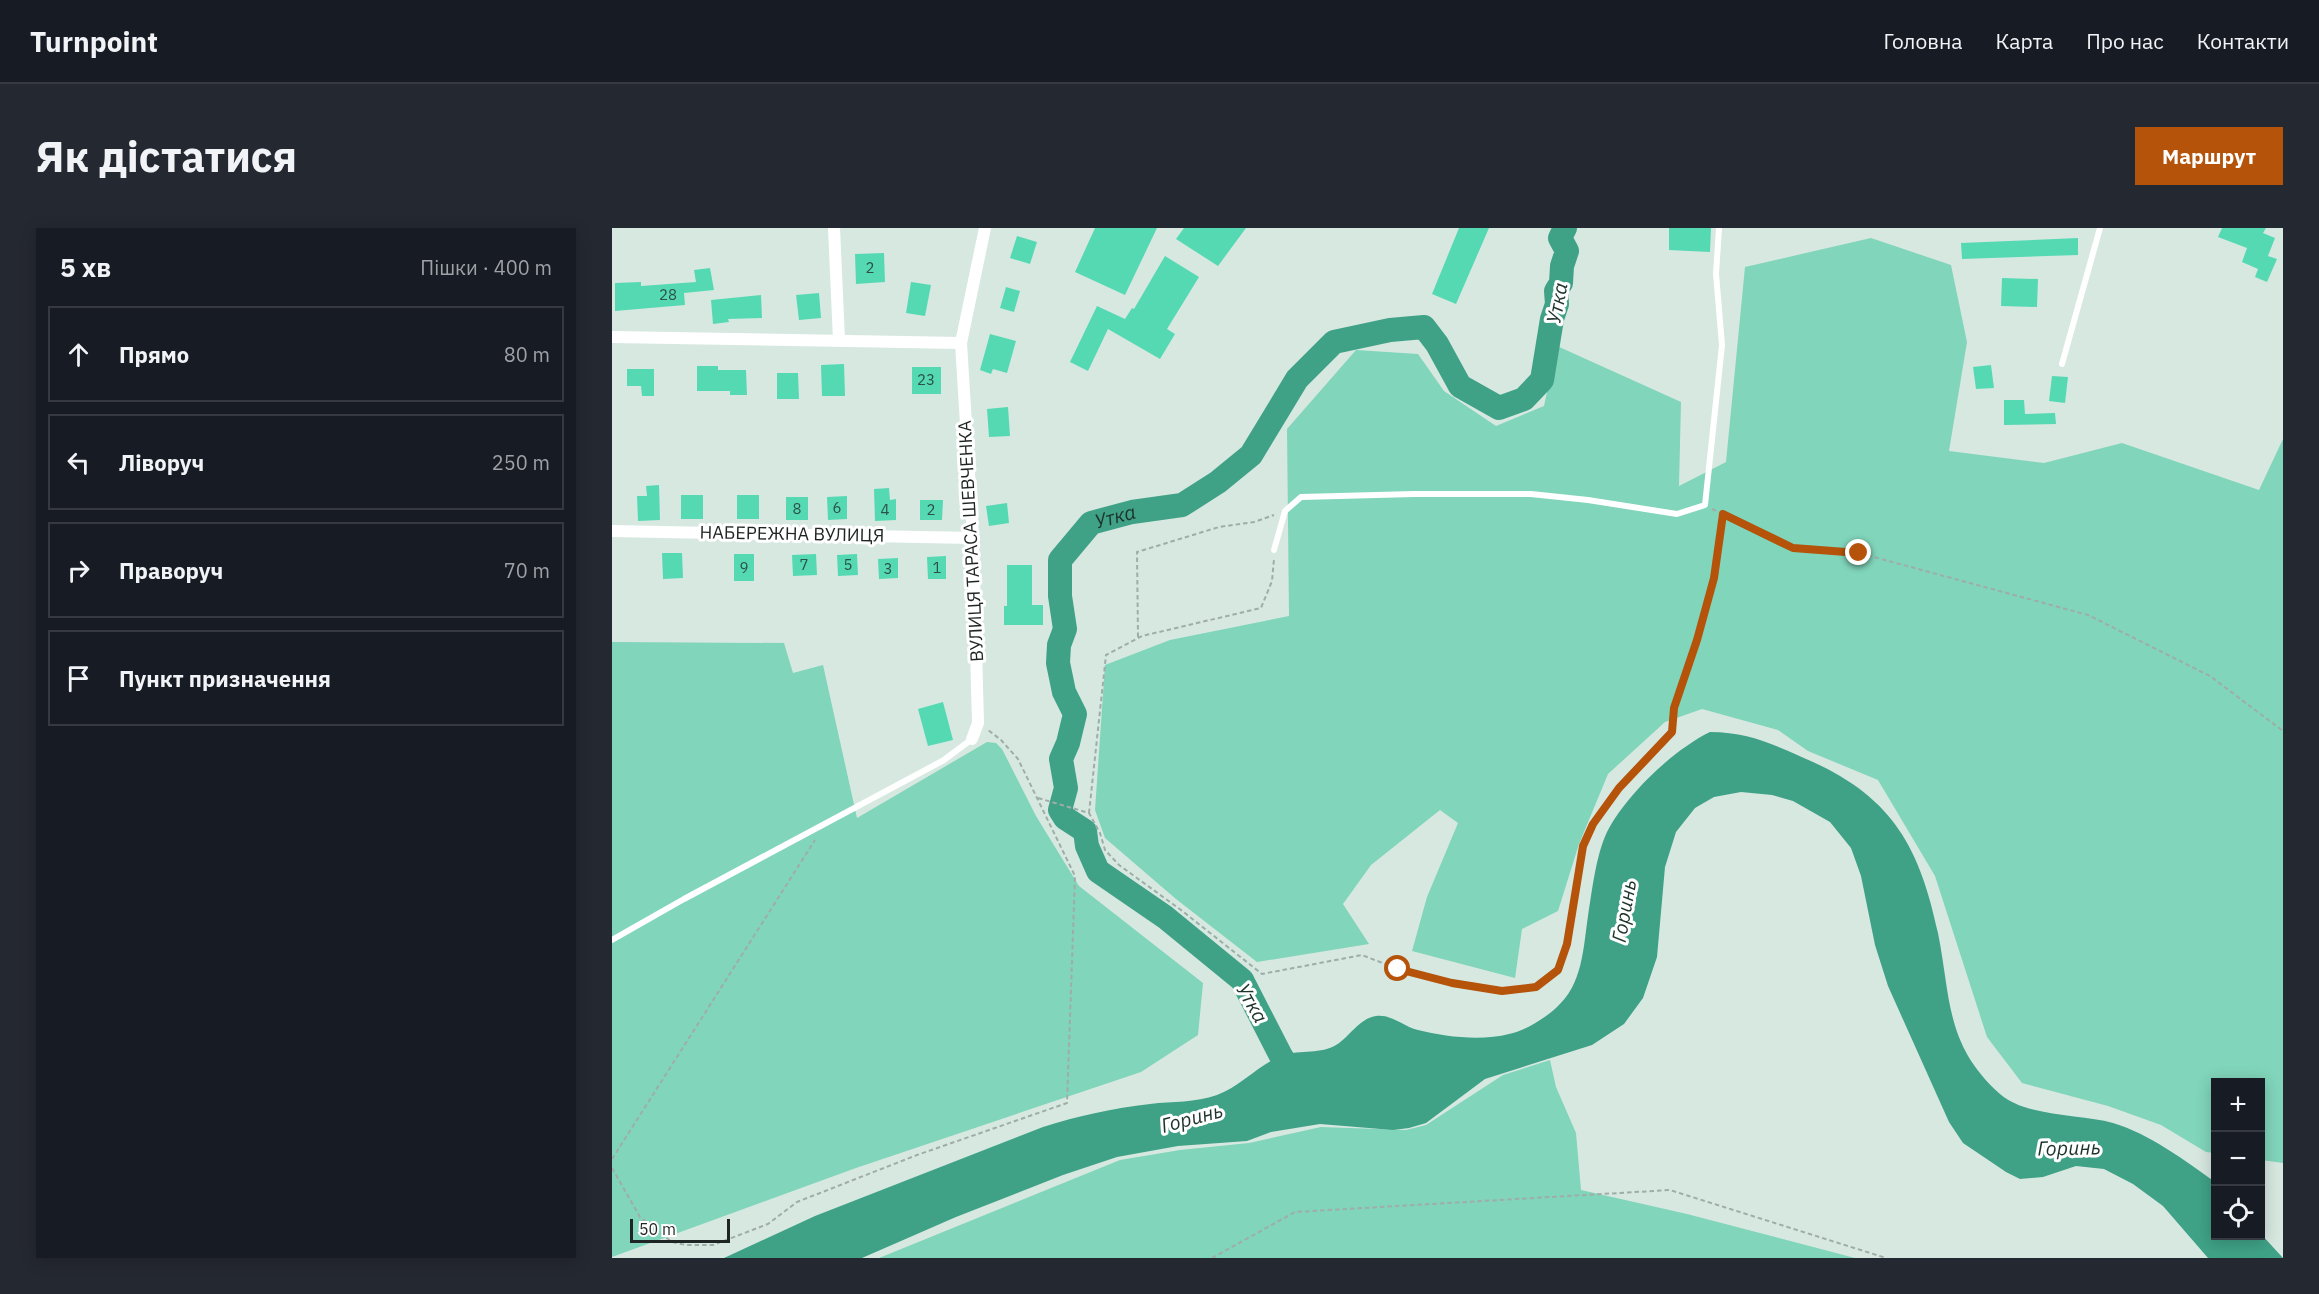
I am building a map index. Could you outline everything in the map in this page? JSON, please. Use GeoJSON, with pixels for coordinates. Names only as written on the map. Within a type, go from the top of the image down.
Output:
{"type":"FeatureCollection","features":[{"type":"Feature","properties":{"kind":"street"},"geometry":{"type":"LineString","coordinates":[[834,228],[839,340]]}},
{"type":"Feature","properties":{"kind":"street","name":"ВУЛИЦЯ ТАРАСА ШЕВЧЕНКА"},"geometry":{"type":"LineString","coordinates":[[972,738],[978,723],[973,538],[960,343],[985,228]]}},
{"type":"Feature","properties":{"kind":"street"},"geometry":{"type":"LineString","coordinates":[[612,337],[960,343]]}},
{"type":"Feature","properties":{"kind":"street","name":"НАБЕРЕЖНА ВУЛИЦЯ"},"geometry":{"type":"LineString","coordinates":[[612,531],[973,538]]}},
{"type":"Feature","properties":{"kind":"lane"},"geometry":{"type":"LineString","coordinates":[[1274,550],[1286,511],[1301,497],[1531,494],[1677,514],[1705,505],[1722,345],[1716,273],[1719,228]]}},
{"type":"Feature","properties":{"kind":"lane"},"geometry":{"type":"LineString","coordinates":[[2062,364],[2100,228]]}},
{"type":"Feature","properties":{"kind":"lane"},"geometry":{"type":"LineString","coordinates":[[612,940],[944,760],[972,738]]}},
{"type":"Feature","properties":{"kind":"path"},"geometry":{"type":"LineString","coordinates":[[1705,505],[1793,548],[1859,553],[2088,615],[2210,676],[2283,731]]}},
{"type":"Feature","properties":{"kind":"path"},"geometry":{"type":"LineString","coordinates":[[1138,638],[1137,552],[1219,527],[1254,522],[1286,511]]}},
{"type":"Feature","properties":{"kind":"path"},"geometry":{"type":"LineString","coordinates":[[1274,550],[1272,581],[1261,608],[1138,638],[1106,655],[1089,813],[1100,833],[1105,850],[1119,865],[1262,974],[1362,956],[1398,969],[1452,983],[1502,991],[1536,987],[1558,970],[1567,944],[1583,846],[1593,824],[1619,788],[1672,732],[1674,708],[1697,640],[1714,578],[1723,514]]}},
{"type":"Feature","properties":{"kind":"path"},"geometry":{"type":"LineString","coordinates":[[612,1168],[640,1217],[672,1242],[686,1245],[713,1245],[768,1224],[797,1203],[808,1198],[926,1151],[1067,1103],[1075,876],[1018,759],[1001,740],[978,723]]}},
{"type":"Feature","properties":{"kind":"path"},"geometry":{"type":"LineString","coordinates":[[1038,798],[1089,813]]}},
{"type":"Feature","properties":{"kind":"path"},"geometry":{"type":"LineString","coordinates":[[612,1159],[825,825]]}},
{"type":"Feature","properties":{"kind":"path"},"geometry":{"type":"LineString","coordinates":[[1212,1258],[1295,1212],[1670,1190],[1886,1258]]}},
{"type":"Feature","properties":{"kind":"shaded area"},"geometry":{"type":"Polygon","coordinates":[[[1871,238],[1951,265],[1967,342],[1949,451],[2044,463],[2122,443],[2259,490],[2283,439],[2283,1163],[2265,1161],[2265,1078],[2211,1078],[2211,1153],[2206,1152],[2161,1125],[2108,1106],[2022,1083],[1987,1037],[1935,876],[1878,780],[1808,751],[1778,730],[1702,709],[1665,722],[1608,774],[1579,844],[1558,911],[1522,929],[1515,978],[1412,951],[1427,897],[1458,823],[1440,810],[1371,865],[1343,904],[1369,944],[1257,962],[1176,899],[1105,838],[1095,810],[1105,665],[1170,640],[1289,616],[1287,429],[1356,350],[1418,354],[1444,391],[1496,426],[1544,406],[1557,346],[1681,402],[1679,486],[1726,462],[1745,267],[1871,238]]]}},
{"type":"Feature","properties":{"kind":"shaded area"},"geometry":{"type":"Polygon","coordinates":[[[612,642],[784,643],[793,673],[823,665],[857,818],[987,742],[996,743],[1002,749],[1036,816],[1079,886],[1203,983],[1198,1035],[1141,1072],[856,1168],[612,1257],[612,642]]]}},
{"type":"Feature","properties":{"kind":"shaded area"},"geometry":{"type":"Polygon","coordinates":[[[1550,1060],[1556,1087],[1576,1133],[1581,1190],[1687,1214],[1855,1258],[879,1258],[1120,1160],[1180,1150],[1249,1143],[1321,1127],[1406,1130],[1426,1125],[1503,1075],[1550,1060]]]}},
{"type":"Feature","properties":{"kind":"water","name":"Горинь"},"geometry":{"type":"Polygon","coordinates":[[[1710,732],[1751,737],[1813,762],[1864,793],[1883,810],[1899,830],[1912,852],[1931,903],[1953,1020],[1969,1057],[1982,1076],[2000,1094],[2024,1107],[2113,1123],[2153,1141],[2211,1179],[2211,1240],[2265,1238],[2283,1258],[2208,1258],[2163,1206],[2133,1184],[2104,1169],[2076,1166],[2043,1177],[2020,1179],[1963,1143],[1949,1122],[1888,986],[1875,945],[1861,876],[1851,848],[1830,822],[1793,801],[1772,795],[1741,792],[1714,797],[1695,808],[1676,832],[1665,867],[1657,957],[1643,998],[1624,1024],[1592,1045],[1485,1079],[1426,1123],[1393,1130],[1320,1124],[1271,1132],[1247,1141],[1178,1146],[1117,1157],[1063,1175],[956,1217],[862,1258],[724,1258],[815,1216],[1043,1127],[1109,1110],[1209,1098],[1226,1091],[1283,1055],[1330,1048],[1346,1038],[1359,1024],[1376,1016],[1393,1019],[1418,1030],[1464,1037],[1498,1036],[1534,1024],[1565,999],[1577,977],[1597,862],[1607,832],[1638,789],[1666,762],[1710,732]]]}},
{"type":"Feature","properties":{"kind":"building"},"geometry":{"type":"Polygon","coordinates":[[[1095,228],[1157,228],[1125,295],[1075,272],[1095,228]]]}},
{"type":"Feature","properties":{"kind":"building"},"geometry":{"type":"Polygon","coordinates":[[[1184,228],[1246,228],[1218,266],[1176,239],[1184,228]]]}},
{"type":"Feature","properties":{"kind":"building"},"geometry":{"type":"Polygon","coordinates":[[[1459,228],[1489,228],[1456,304],[1432,294],[1459,228]]]}},
{"type":"Feature","properties":{"kind":"building"},"geometry":{"type":"Polygon","coordinates":[[[1669,228],[1711,228],[1710,252],[1669,250],[1669,228]]]}},
{"type":"Feature","properties":{"kind":"building"},"geometry":{"type":"Polygon","coordinates":[[[2222,228],[2266,228],[2263,233],[2275,238],[2268,256],[2277,259],[2267,282],[2255,277],[2258,269],[2242,262],[2247,248],[2218,237],[2222,228]]]}},
{"type":"Feature","properties":{"kind":"building"},"geometry":{"type":"Polygon","coordinates":[[[1017,236],[1037,242],[1030,264],[1010,258],[1017,236]]]}},
{"type":"Feature","properties":{"kind":"building"},"geometry":{"type":"Polygon","coordinates":[[[2078,238],[2078,255],[1962,259],[1961,243],[2078,238]]]}},
{"type":"Feature","properties":{"kind":"building"},"geometry":{"type":"Polygon","coordinates":[[[884,253],[885,282],[856,284],[855,254],[884,253]]]}},
{"type":"Feature","properties":{"kind":"building"},"geometry":{"type":"Polygon","coordinates":[[[1165,256],[1199,277],[1167,329],[1175,334],[1160,359],[1108,329],[1088,371],[1070,362],[1097,306],[1125,319],[1132,308],[1134,309],[1165,256]]]}},
{"type":"Feature","properties":{"kind":"building"},"geometry":{"type":"Polygon","coordinates":[[[710,268],[714,290],[684,293],[685,305],[615,311],[615,283],[641,282],[641,286],[696,282],[694,270],[710,268]]]}},
{"type":"Feature","properties":{"kind":"building"},"geometry":{"type":"Polygon","coordinates":[[[2002,278],[2038,279],[2037,307],[2001,306],[2002,278]]]}},
{"type":"Feature","properties":{"kind":"building"},"geometry":{"type":"Polygon","coordinates":[[[911,282],[931,285],[925,316],[906,313],[911,282]]]}},
{"type":"Feature","properties":{"kind":"building"},"geometry":{"type":"Polygon","coordinates":[[[1006,287],[1020,291],[1014,312],[1000,308],[1006,287]]]}},
{"type":"Feature","properties":{"kind":"building"},"geometry":{"type":"Polygon","coordinates":[[[819,293],[821,318],[799,320],[796,295],[819,293]]]}},
{"type":"Feature","properties":{"kind":"building"},"geometry":{"type":"Polygon","coordinates":[[[761,295],[762,318],[728,319],[729,322],[713,324],[711,300],[761,295]]]}},
{"type":"Feature","properties":{"kind":"building"},"geometry":{"type":"Polygon","coordinates":[[[990,334],[1016,341],[1007,373],[993,369],[991,374],[980,370],[990,334]]]}},
{"type":"Feature","properties":{"kind":"building"},"geometry":{"type":"Polygon","coordinates":[[[844,364],[845,396],[822,396],[821,365],[844,364]]]}},
{"type":"Feature","properties":{"kind":"building"},"geometry":{"type":"Polygon","coordinates":[[[1991,365],[1994,388],[1976,389],[1973,367],[1991,365]]]}},
{"type":"Feature","properties":{"kind":"building"},"geometry":{"type":"Polygon","coordinates":[[[697,366],[718,366],[718,370],[746,370],[747,395],[730,395],[730,391],[697,391],[697,366]]]}},
{"type":"Feature","properties":{"kind":"building"},"geometry":{"type":"Polygon","coordinates":[[[912,367],[941,367],[941,394],[912,394],[912,367]]]}},
{"type":"Feature","properties":{"kind":"building"},"geometry":{"type":"Polygon","coordinates":[[[627,369],[654,369],[654,396],[642,396],[641,386],[627,386],[627,369]]]}},
{"type":"Feature","properties":{"kind":"building"},"geometry":{"type":"Polygon","coordinates":[[[777,373],[798,373],[799,399],[777,399],[777,373]]]}},
{"type":"Feature","properties":{"kind":"building"},"geometry":{"type":"Polygon","coordinates":[[[2052,376],[2068,377],[2065,403],[2049,401],[2052,376]]]}},
{"type":"Feature","properties":{"kind":"building"},"geometry":{"type":"Polygon","coordinates":[[[2004,400],[2024,400],[2025,414],[2055,413],[2056,424],[2004,425],[2004,400]]]}},
{"type":"Feature","properties":{"kind":"building"},"geometry":{"type":"Polygon","coordinates":[[[1008,407],[1010,436],[989,437],[987,409],[1008,407]]]}},
{"type":"Feature","properties":{"kind":"building"},"geometry":{"type":"Polygon","coordinates":[[[659,485],[660,520],[638,521],[637,496],[647,496],[646,486],[659,485]]]}},
{"type":"Feature","properties":{"kind":"building"},"geometry":{"type":"Polygon","coordinates":[[[889,488],[890,500],[896,499],[896,520],[875,521],[874,489],[889,488]]]}},
{"type":"Feature","properties":{"kind":"building"},"geometry":{"type":"Polygon","coordinates":[[[681,495],[703,495],[703,519],[681,519],[681,495]]]}},
{"type":"Feature","properties":{"kind":"building"},"geometry":{"type":"Polygon","coordinates":[[[737,495],[759,495],[759,519],[737,519],[737,495]]]}},
{"type":"Feature","properties":{"kind":"building"},"geometry":{"type":"Polygon","coordinates":[[[847,496],[847,519],[828,520],[827,497],[847,496]]]}},
{"type":"Feature","properties":{"kind":"building"},"geometry":{"type":"Polygon","coordinates":[[[786,497],[808,497],[808,520],[786,520],[786,497]]]}},
{"type":"Feature","properties":{"kind":"building"},"geometry":{"type":"Polygon","coordinates":[[[920,500],[943,500],[942,520],[920,520],[920,500]]]}},
{"type":"Feature","properties":{"kind":"building"},"geometry":{"type":"Polygon","coordinates":[[[1007,503],[1009,523],[989,526],[986,506],[1007,503]]]}},
{"type":"Feature","properties":{"kind":"building"},"geometry":{"type":"Polygon","coordinates":[[[662,553],[682,553],[683,578],[663,579],[662,553]]]}},
{"type":"Feature","properties":{"kind":"building"},"geometry":{"type":"Polygon","coordinates":[[[734,554],[754,554],[754,581],[734,581],[734,554]]]}},
{"type":"Feature","properties":{"kind":"building"},"geometry":{"type":"Polygon","coordinates":[[[816,554],[817,575],[793,576],[792,555],[816,554]]]}},
{"type":"Feature","properties":{"kind":"building"},"geometry":{"type":"Polygon","coordinates":[[[857,554],[858,575],[838,576],[837,555],[857,554]]]}},
{"type":"Feature","properties":{"kind":"building"},"geometry":{"type":"Polygon","coordinates":[[[946,556],[946,579],[928,579],[927,557],[946,556]]]}},
{"type":"Feature","properties":{"kind":"building"},"geometry":{"type":"Polygon","coordinates":[[[898,558],[898,578],[879,579],[878,559],[898,558]]]}},
{"type":"Feature","properties":{"kind":"building"},"geometry":{"type":"Polygon","coordinates":[[[1007,565],[1032,565],[1032,605],[1043,605],[1043,625],[1004,625],[1004,606],[1007,606],[1007,565]]]}},
{"type":"Feature","properties":{"kind":"building"},"geometry":{"type":"Polygon","coordinates":[[[943,702],[953,740],[928,746],[918,709],[943,702]]]}},
{"type":"Feature","properties":{"kind":"waterway","name":"Утка"},"geometry":{"type":"LineString","coordinates":[[1299,1082],[1281,1056],[1242,980],[1165,917],[1098,871],[1087,846],[1085,831],[1065,818],[1060,810],[1066,788],[1061,759],[1068,743],[1075,714],[1064,692],[1058,663],[1059,645],[1065,629],[1060,596],[1060,560],[1091,523],[1132,512],[1182,505],[1218,482],[1251,455],[1297,379],[1334,342],[1390,330],[1424,327],[1437,344],[1460,386],[1499,408],[1524,399],[1542,380],[1552,319],[1557,304],[1556,291],[1561,283],[1562,266],[1567,251],[1560,238],[1565,228]]}},
{"type":"Feature","properties":{"kind":"route"},"geometry":{"type":"LineString","coordinates":[[1398,969],[1452,983],[1502,991],[1536,987],[1558,970],[1567,944],[1583,846],[1593,824],[1619,788],[1672,732],[1674,708],[1697,640],[1714,578],[1723,514],[1793,548],[1859,553]]}}]}
